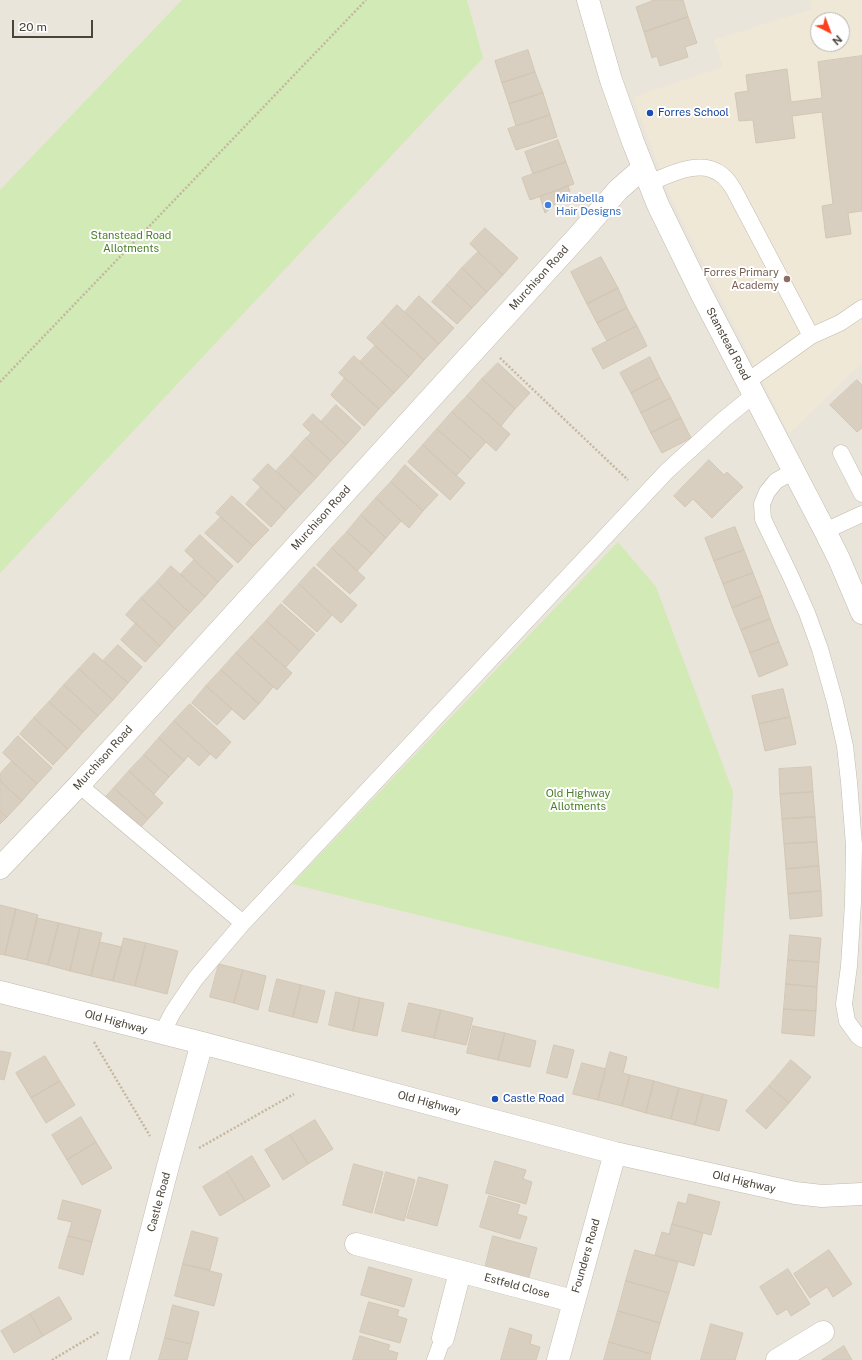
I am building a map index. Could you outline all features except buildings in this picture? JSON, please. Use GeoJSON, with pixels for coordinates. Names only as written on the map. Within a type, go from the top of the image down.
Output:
{"type":"FeatureCollection","features":[{"type":"Feature","properties":{"kind":"street","name":"Stanstead Road"},"geometry":{"type":"LineString","coordinates":[[588,0],[611,80],[632,142],[667,223],[702,295],[839,559],[862,613]]}},
{"type":"Feature","properties":{"kind":"street","name":"Murchison Road"},"geometry":{"type":"LineString","coordinates":[[0,868],[79,785],[618,190],[646,175]]}},
{"type":"Feature","properties":{"kind":"street","name":"Old Highway"},"geometry":{"type":"LineString","coordinates":[[0,992],[162,1033],[615,1153],[795,1193],[822,1196],[862,1194]]}},
{"type":"Feature","properties":{"kind":"street","name":"Castle Road"},"geometry":{"type":"LineString","coordinates":[[118,1360],[168,1166],[202,1044]]}},
{"type":"Feature","properties":{"kind":"street","name":"Founders Road"},"geometry":{"type":"LineString","coordinates":[[558,1360],[573,1301],[615,1153]]}},
{"type":"Feature","properties":{"kind":"street","name":"Estfeld Close"},"geometry":{"type":"LineString","coordinates":[[356,1244],[573,1301]]}},
{"type":"Feature","properties":{"kind":"street"},"geometry":{"type":"LineString","coordinates":[[443,1338],[460,1272]]}},
{"type":"Feature","properties":{"kind":"street"},"geometry":{"type":"LineString","coordinates":[[778,1360],[822,1332]]}},
{"type":"Feature","properties":{"kind":"lane"},"geometry":{"type":"LineString","coordinates":[[646,175],[674,173],[692,168],[709,169],[722,175],[734,190],[811,336]]}},
{"type":"Feature","properties":{"kind":"lane"},"geometry":{"type":"LineString","coordinates":[[162,1033],[173,1012],[196,978],[243,923],[667,471],[723,420],[751,388],[811,336],[840,323],[862,308]]}},
{"type":"Feature","properties":{"kind":"lane"},"geometry":{"type":"LineString","coordinates":[[841,453],[862,494]]}},
{"type":"Feature","properties":{"kind":"lane"},"geometry":{"type":"LineString","coordinates":[[794,471],[776,481],[767,492],[762,504],[763,519],[807,613],[820,649],[835,702],[845,746],[854,845],[854,903],[849,966],[844,1004],[847,1021],[862,1039]]}},
{"type":"Feature","properties":{"kind":"lane"},"geometry":{"type":"LineString","coordinates":[[825,532],[862,514]]}},
{"type":"Feature","properties":{"kind":"lane"},"geometry":{"type":"LineString","coordinates":[[79,785],[243,923]]}},
{"type":"Feature","properties":{"kind":"lane"},"geometry":{"type":"LineString","coordinates":[[435,1360],[443,1338]]}},
{"type":"Feature","properties":{"kind":"path"},"geometry":{"type":"LineString","coordinates":[[0,382],[366,0]]}},
{"type":"Feature","properties":{"kind":"path"},"geometry":{"type":"LineString","coordinates":[[482,341],[644,496]]}},
{"type":"Feature","properties":{"kind":"path"},"geometry":{"type":"LineString","coordinates":[[52,1360],[130,1314]]}},
{"type":"Feature","properties":{"kind":"shaded area"},"geometry":{"type":"Polygon","coordinates":[[[0,0],[862,0],[862,1360],[0,1360],[0,0]]]}},
{"type":"Feature","properties":{"kind":"shaded area","name":"Forres Primary Academy"},"geometry":{"type":"Polygon","coordinates":[[[810,0],[862,0],[862,363],[789,434],[669,194],[633,97],[723,67],[714,40],[812,9],[810,0]]]}},
{"type":"Feature","properties":{"kind":"green space","name":"Stanstead Road Allotments"},"geometry":{"type":"Polygon","coordinates":[[[182,0],[467,0],[483,58],[0,573],[0,190],[182,0]]]}},
{"type":"Feature","properties":{"kind":"green space","name":"Old Highway Allotments"},"geometry":{"type":"Polygon","coordinates":[[[618,542],[656,587],[733,792],[719,989],[292,884],[618,542]]]}},
{"type":"Feature","properties":{"kind":"place","name":"Forres School"},"geometry":{"type":"Point","coordinates":[650,113]}},
{"type":"Feature","properties":{"kind":"place","name":"Mirabella Hair Designs"},"geometry":{"type":"Point","coordinates":[548,205]}},
{"type":"Feature","properties":{"kind":"place","name":"Forres Primary Academy"},"geometry":{"type":"Point","coordinates":[787,279]}},
{"type":"Feature","properties":{"kind":"place","name":"Castle Road"},"geometry":{"type":"Point","coordinates":[495,1099]}}]}
